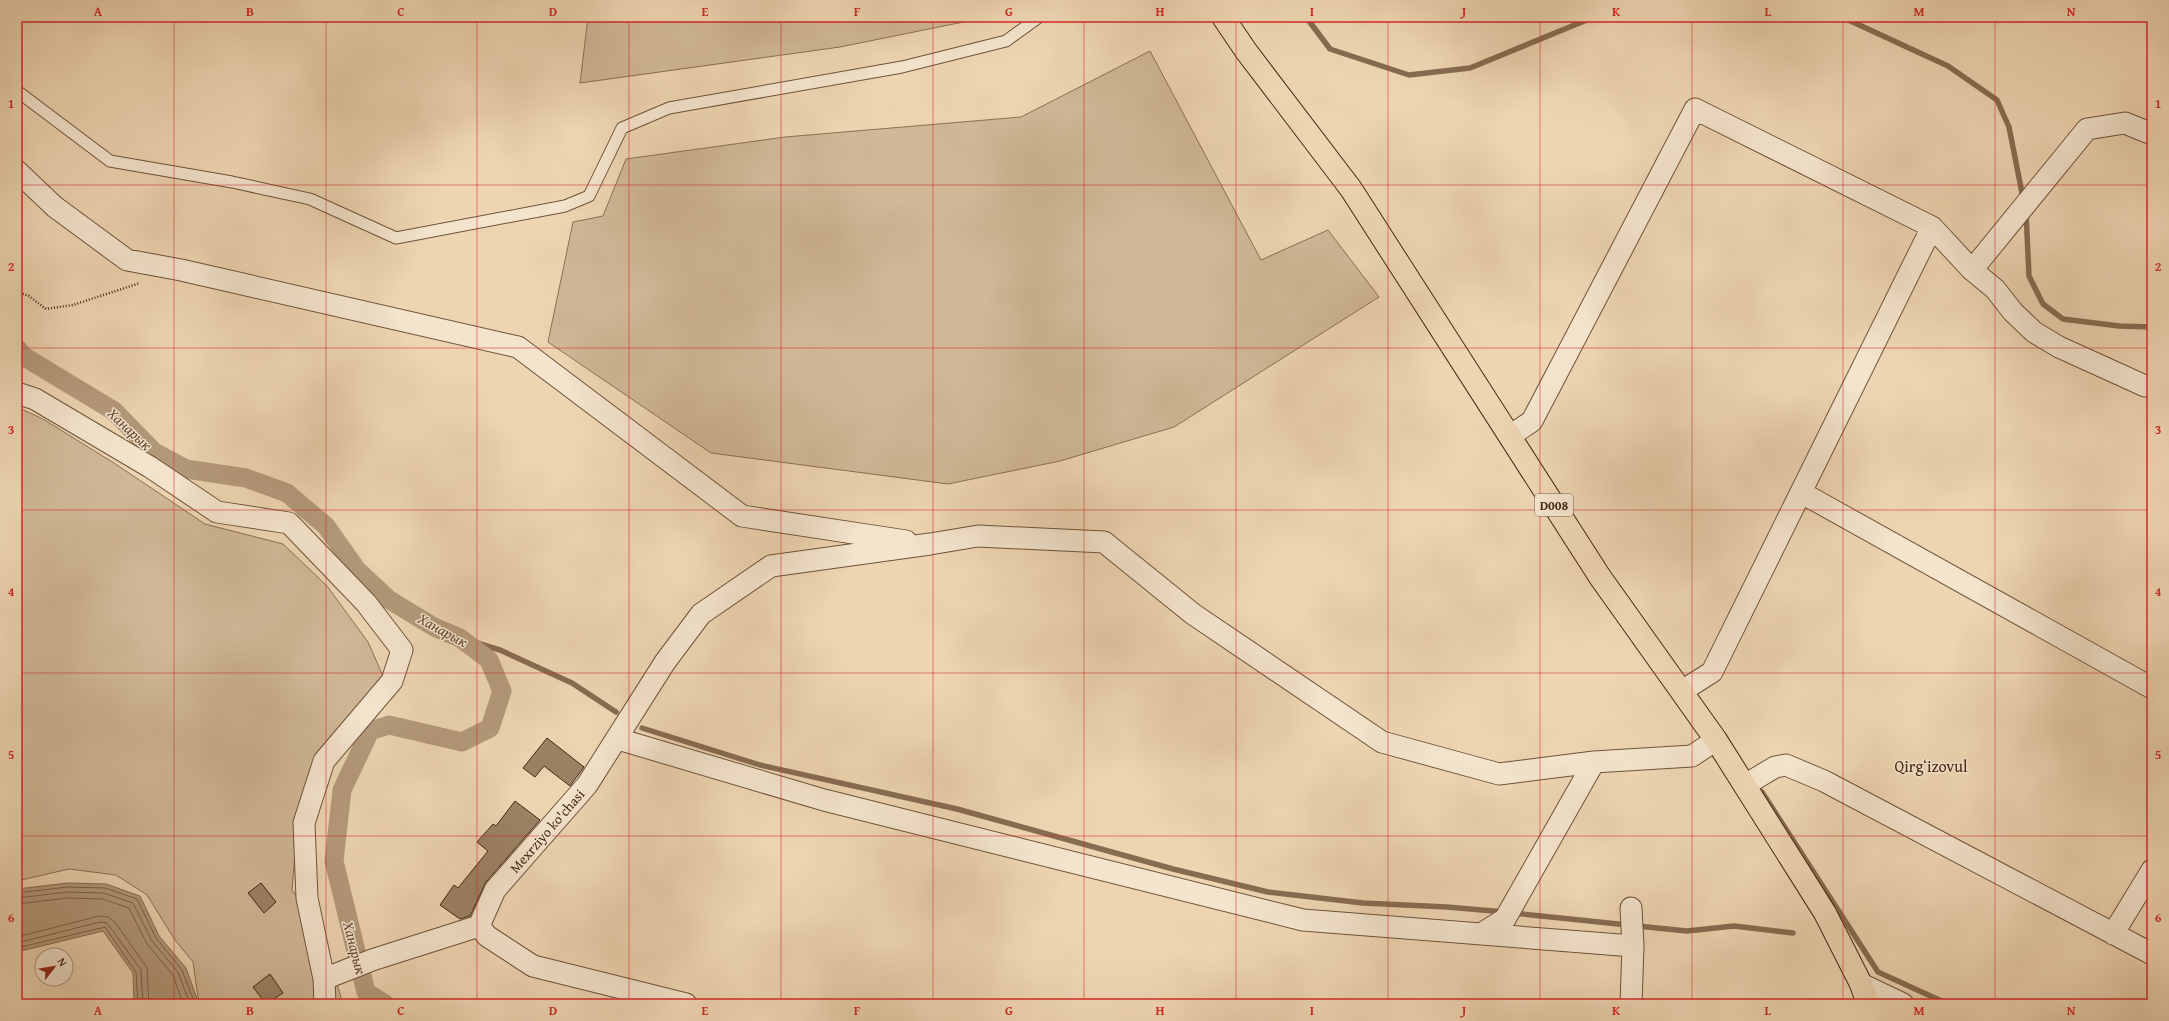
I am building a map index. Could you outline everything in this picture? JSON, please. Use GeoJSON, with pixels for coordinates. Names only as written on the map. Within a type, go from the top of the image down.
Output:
{"type":"FeatureCollection","features":[{"type":"Feature","properties":{"kind":"main road","name":"D008"},"geometry":{"type":"LineString","coordinates":[[1223,17],[1246,50],[1351,189],[1600,577],[1716,740],[1825,914],[1864,994]]}},
{"type":"Feature","properties":{"kind":"street"},"geometry":{"type":"LineString","coordinates":[[1510,436],[1532,421],[1696,109],[1932,227],[1972,270],[1995,289],[2013,312],[2034,332],[2059,347],[2145,386]]}},
{"type":"Feature","properties":{"kind":"street"},"geometry":{"type":"LineString","coordinates":[[1972,270],[2087,129],[2125,123],[2152,134]]}},
{"type":"Feature","properties":{"kind":"street"},"geometry":{"type":"LineString","coordinates":[[17,171],[55,207],[127,260],[181,270],[518,347],[742,516],[930,544]]}},
{"type":"Feature","properties":{"kind":"street"},"geometry":{"type":"LineString","coordinates":[[1682,691],[1712,672],[1802,493],[1932,227]]}},
{"type":"Feature","properties":{"kind":"street"},"geometry":{"type":"LineString","coordinates":[[17,393],[35,399],[143,463],[217,512],[289,523],[366,603],[402,650],[392,681],[324,761],[304,823],[307,898],[324,979],[326,1003]]}},
{"type":"Feature","properties":{"kind":"street"},"geometry":{"type":"LineString","coordinates":[[1802,493],[2152,688]]}},
{"type":"Feature","properties":{"kind":"street","name":"Mexrziyo ko'chasi"},"geometry":{"type":"LineString","coordinates":[[479,926],[495,890],[587,785],[665,662],[701,614],[771,566],[978,536],[1104,542],[1193,614],[1382,742],[1499,774],[1594,762],[1692,756],[1716,740]]}},
{"type":"Feature","properties":{"kind":"street"},"geometry":{"type":"LineString","coordinates":[[618,738],[824,800],[1303,920],[1481,934],[1632,940]]}},
{"type":"Feature","properties":{"kind":"street"},"geometry":{"type":"LineString","coordinates":[[1481,934],[1510,910],[1594,762]]}},
{"type":"Feature","properties":{"kind":"street"},"geometry":{"type":"LineString","coordinates":[[1745,785],[1774,767],[1786,765],[1824,781],[2152,954]]}},
{"type":"Feature","properties":{"kind":"street"},"geometry":{"type":"LineString","coordinates":[[2113,934],[2152,870]]}},
{"type":"Feature","properties":{"kind":"street"},"geometry":{"type":"LineString","coordinates":[[1631,908],[1631,1004]]}},
{"type":"Feature","properties":{"kind":"street"},"geometry":{"type":"LineString","coordinates":[[324,979],[372,960],[479,926],[487,936],[533,966],[686,1004]]}},
{"type":"Feature","properties":{"kind":"street"},"geometry":{"type":"LineString","coordinates":[[1864,994],[1903,1004]]}},
{"type":"Feature","properties":{"kind":"lane"},"geometry":{"type":"LineString","coordinates":[[17,91],[110,161],[232,182],[310,198],[396,238],[565,206],[589,196],[622,128],[669,108],[902,67],[1006,42],[1039,17]]}},
{"type":"Feature","properties":{"kind":"path"},"geometry":{"type":"LineString","coordinates":[[17,292],[29,296],[46,309],[73,305],[145,282]]}},
{"type":"Feature","properties":{"kind":"shaded area"},"geometry":{"type":"Polygon","coordinates":[[[588,17],[988,17],[840,47],[580,83],[588,17]]]}},
{"type":"Feature","properties":{"kind":"shaded area"},"geometry":{"type":"Polygon","coordinates":[[[1150,51],[1261,260],[1328,230],[1379,297],[1174,427],[1060,461],[948,484],[711,453],[548,342],[573,222],[603,216],[626,159],[785,137],[1021,117],[1150,51]]]}},
{"type":"Feature","properties":{"kind":"shaded area"},"geometry":{"type":"Polygon","coordinates":[[[17,407],[43,419],[114,463],[205,524],[283,544],[327,586],[368,642],[383,676],[298,815],[292,890],[321,932],[343,1004],[199,1004],[193,962],[175,940],[147,895],[116,875],[69,869],[17,881],[17,407]]]}},
{"type":"Feature","properties":{"kind":"water"},"geometry":{"type":"Polygon","coordinates":[[[68,883],[106,884],[140,896],[159,936],[186,968],[199,1004],[134,1004],[133,973],[103,931],[17,952],[17,889],[68,883]]]}},
{"type":"Feature","properties":{"kind":"building"},"geometry":{"type":"Polygon","coordinates":[[[547,738],[584,767],[570,786],[544,766],[535,777],[523,768],[547,738]]]}},
{"type":"Feature","properties":{"kind":"building"},"geometry":{"type":"Polygon","coordinates":[[[515,801],[540,820],[486,882],[470,916],[460,919],[440,905],[454,885],[458,888],[488,851],[477,842],[493,824],[496,826],[515,801]]]}},
{"type":"Feature","properties":{"kind":"building"},"geometry":{"type":"Polygon","coordinates":[[[261,883],[276,902],[264,913],[248,893],[261,883]]]}},
{"type":"Feature","properties":{"kind":"building"},"geometry":{"type":"Polygon","coordinates":[[[270,974],[283,993],[266,1004],[253,987],[270,974]]]}},
{"type":"Feature","properties":{"kind":"waterway"},"geometry":{"type":"LineString","coordinates":[[1306,17],[1330,49],[1409,75],[1470,68],[1594,17]]}},
{"type":"Feature","properties":{"kind":"waterway"},"geometry":{"type":"LineString","coordinates":[[1842,17],[1948,66],[1997,100],[2009,127],[2023,198]]}},
{"type":"Feature","properties":{"kind":"waterway"},"geometry":{"type":"LineString","coordinates":[[2026,212],[2029,276],[2043,304],[2063,319],[2119,326],[2152,327]]}},
{"type":"Feature","properties":{"kind":"waterway","name":"Ханарык"},"geometry":{"type":"LineString","coordinates":[[17,348],[23,356],[114,411],[154,452],[186,469],[246,478],[287,493],[326,526],[357,570],[388,599],[434,627],[460,638],[489,660],[502,691],[490,728],[462,742],[389,725],[370,731],[342,790],[334,861],[366,992],[385,1004]]}},
{"type":"Feature","properties":{"kind":"waterway"},"geometry":{"type":"LineString","coordinates":[[460,638],[500,650],[572,683],[616,712]]}},
{"type":"Feature","properties":{"kind":"waterway"},"geometry":{"type":"LineString","coordinates":[[642,728],[760,765],[957,809],[1173,869],[1268,892],[1363,903],[1447,907],[1505,912]]}},
{"type":"Feature","properties":{"kind":"waterway"},"geometry":{"type":"LineString","coordinates":[[1762,792],[1878,972],[1948,1004]]}},
{"type":"Feature","properties":{"kind":"waterway"},"geometry":{"type":"LineString","coordinates":[[1513,913],[1628,925]]}},
{"type":"Feature","properties":{"kind":"waterway"},"geometry":{"type":"LineString","coordinates":[[1637,926],[1687,931],[1734,926],[1793,933]]}},
{"type":"Feature","properties":{"kind":"district","name":"Qirgʻizovul"},"geometry":{"type":"Point","coordinates":[1931,766]}}]}
